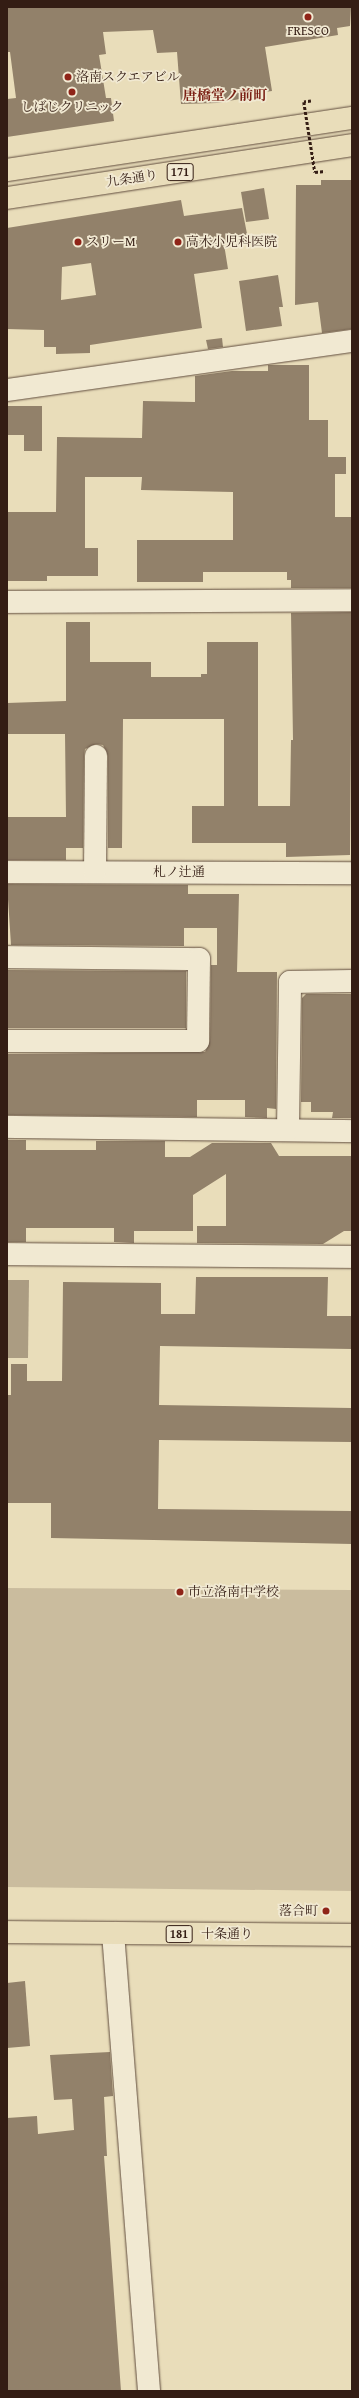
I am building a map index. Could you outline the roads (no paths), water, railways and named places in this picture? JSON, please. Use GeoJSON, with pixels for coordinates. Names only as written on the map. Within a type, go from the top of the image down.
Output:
{"type":"FeatureCollection","features":[{"type":"Feature","properties":{"kind":"main road","name":"171"},"geometry":{"type":"LineString","coordinates":[[7,170],[352,118]]}},
{"type":"Feature","properties":{"kind":"main road","name":"九条通り"},"geometry":{"type":"LineString","coordinates":[[7,198],[352,145]]}},
{"type":"Feature","properties":{"kind":"main road","name":"十条通り"},"geometry":{"type":"LineString","coordinates":[[7,1932],[352,1935]]}},
{"type":"Feature","properties":{"kind":"street"},"geometry":{"type":"LineString","coordinates":[[7,390],[352,341]]}},
{"type":"Feature","properties":{"kind":"street"},"geometry":{"type":"LineString","coordinates":[[7,602],[352,600]]}},
{"type":"Feature","properties":{"kind":"street"},"geometry":{"type":"LineString","coordinates":[[95,872],[96,756]]}},
{"type":"Feature","properties":{"kind":"street","name":"札ノ辻通"},"geometry":{"type":"LineString","coordinates":[[7,872],[352,873]]}},
{"type":"Feature","properties":{"kind":"street"},"geometry":{"type":"LineString","coordinates":[[7,957],[199,959],[198,1041],[7,1041]]}},
{"type":"Feature","properties":{"kind":"street"},"geometry":{"type":"LineString","coordinates":[[288,1130],[290,982],[352,980]]}},
{"type":"Feature","properties":{"kind":"street"},"geometry":{"type":"LineString","coordinates":[[7,1127],[352,1131]]}},
{"type":"Feature","properties":{"kind":"street"},"geometry":{"type":"LineString","coordinates":[[7,1254],[352,1257]]}},
{"type":"Feature","properties":{"kind":"street"},"geometry":{"type":"LineString","coordinates":[[113,1933],[150,2391]]}},
{"type":"Feature","properties":{"kind":"place","name":"FRESCO"},"geometry":{"type":"Point","coordinates":[308,17]}},
{"type":"Feature","properties":{"kind":"place","name":"洛南スクエアビル"},"geometry":{"type":"Point","coordinates":[68,77]}},
{"type":"Feature","properties":{"kind":"place","name":"しばじクリニック"},"geometry":{"type":"Point","coordinates":[72,92]}},
{"type":"Feature","properties":{"kind":"place","name":"スリーM"},"geometry":{"type":"Point","coordinates":[78,242]}},
{"type":"Feature","properties":{"kind":"place","name":"高木小児科医院"},"geometry":{"type":"Point","coordinates":[178,242]}},
{"type":"Feature","properties":{"kind":"place","name":"市立洛南中学校"},"geometry":{"type":"Point","coordinates":[180,1592]}},
{"type":"Feature","properties":{"kind":"place","name":"落合町"},"geometry":{"type":"Point","coordinates":[326,1911]}},
{"type":"Feature","properties":{"kind":"district","name":"唐橋堂ノ前町"},"geometry":{"type":"Point","coordinates":[225,95]}}]}
